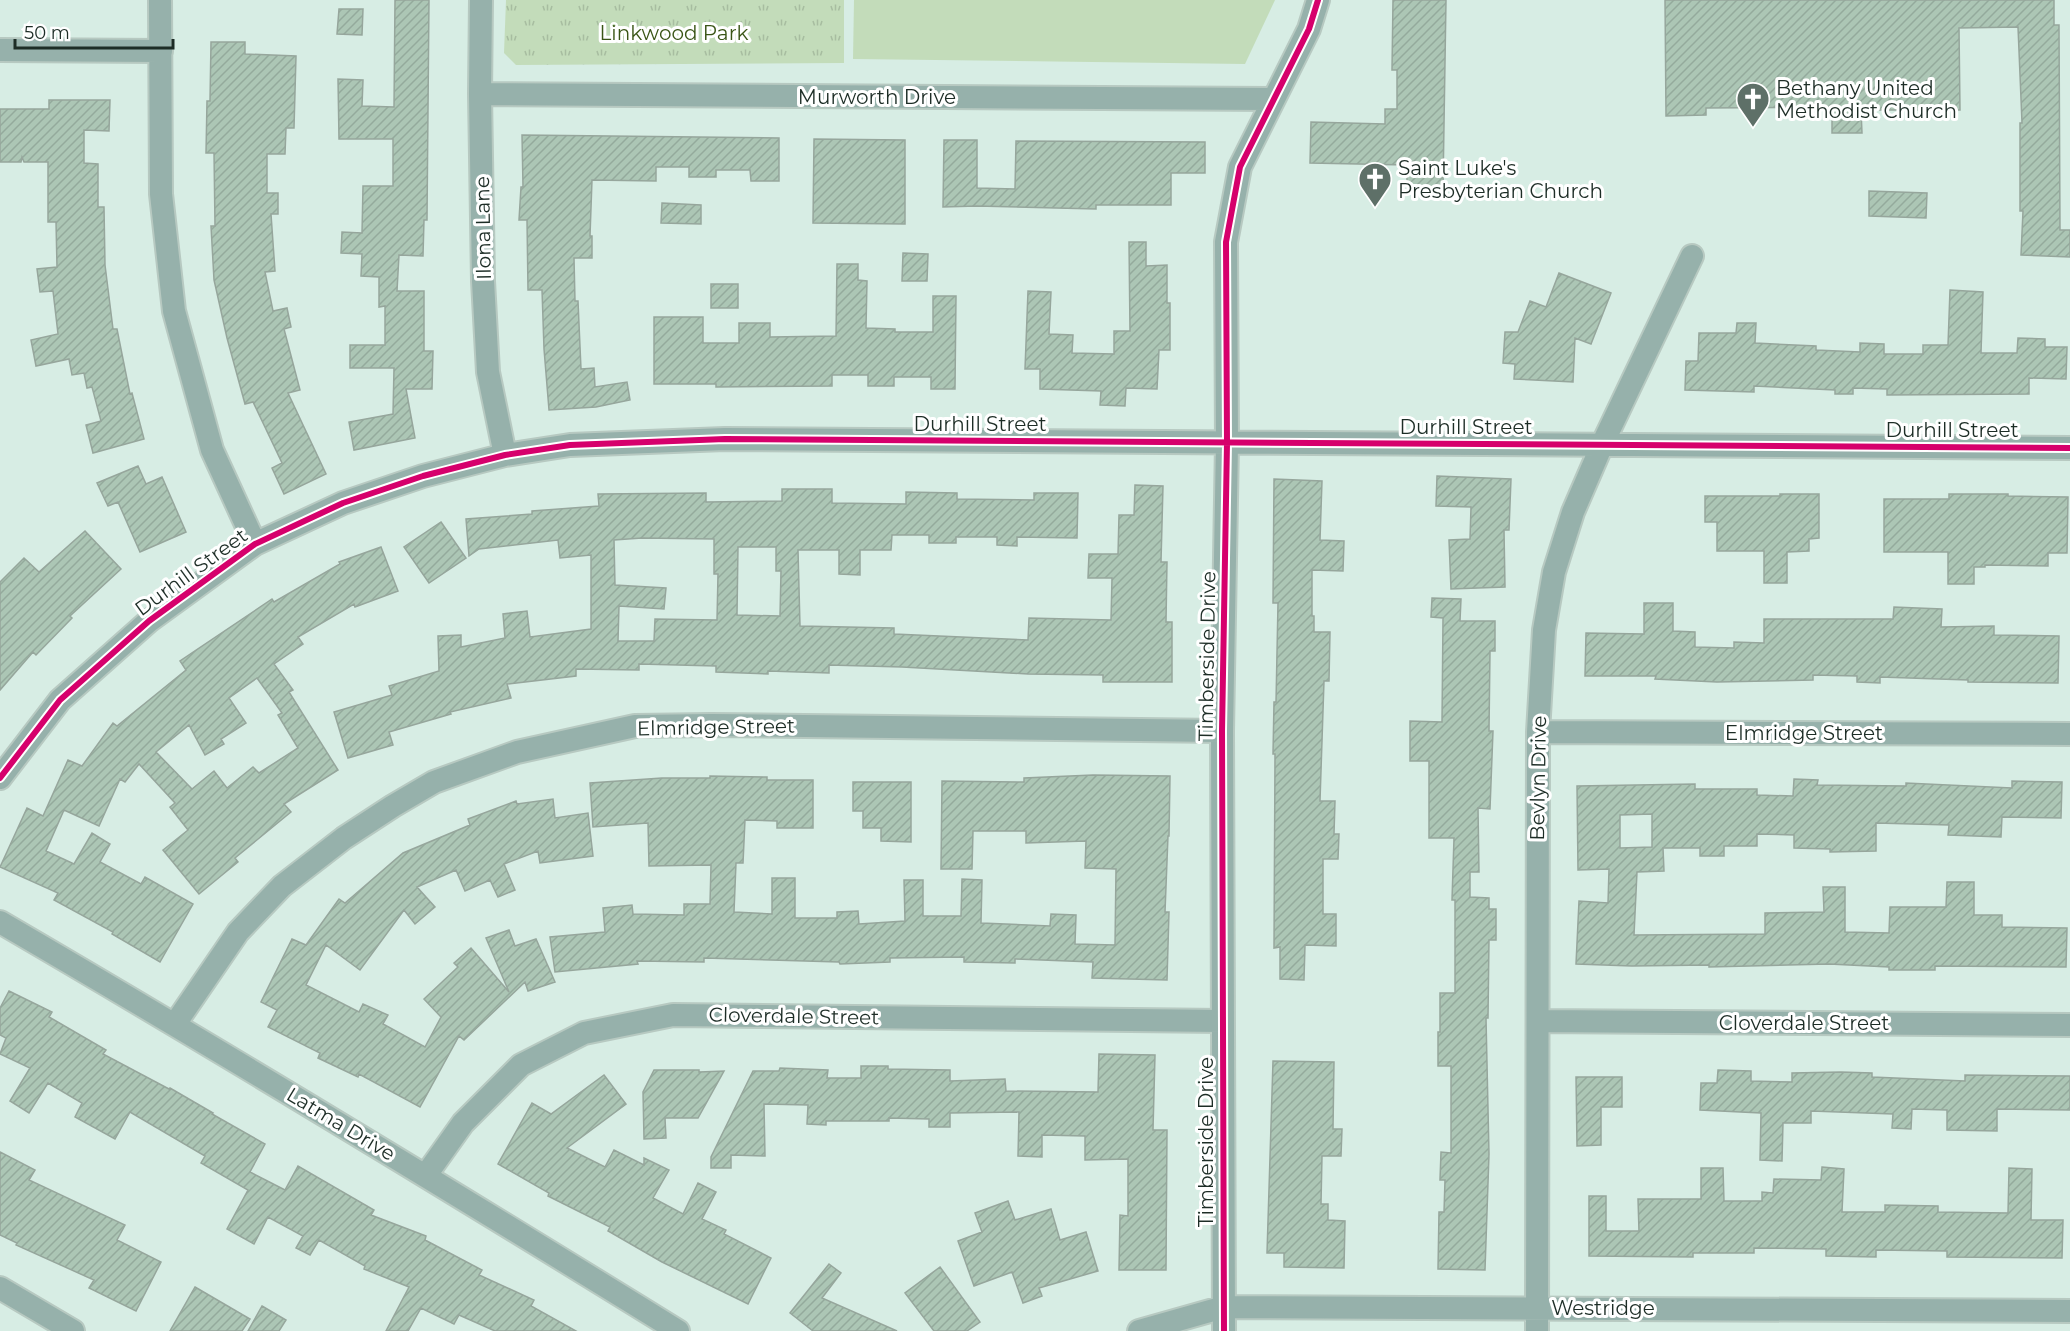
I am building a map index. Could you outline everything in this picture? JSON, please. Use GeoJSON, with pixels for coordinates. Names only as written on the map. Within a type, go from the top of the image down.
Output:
{"type":"FeatureCollection","features":[{"type":"Feature","properties":{"kind":"street"},"geometry":{"type":"LineString","coordinates":[[160,0],[161,194],[174,311],[212,450],[255,544]]}},
{"type":"Feature","properties":{"kind":"street","name":"Ilona Lane"},"geometry":{"type":"LineString","coordinates":[[481,0],[483,281],[489,372],[505,455]]}},
{"type":"Feature","properties":{"kind":"street","name":"Timberside Drive"},"geometry":{"type":"LineString","coordinates":[[1224,1331],[1222,731],[1227,442],[1226,242],[1240,167],[1309,29],[1318,0]]}},
{"type":"Feature","properties":{"kind":"street"},"geometry":{"type":"LineString","coordinates":[[0,50],[161,51]]}},
{"type":"Feature","properties":{"kind":"street","name":"Murworth Drive"},"geometry":{"type":"LineString","coordinates":[[480,94],[1273,99]]}},
{"type":"Feature","properties":{"kind":"street","name":"Bevlyn Drive"},"geometry":{"type":"LineString","coordinates":[[1537,1331],[1538,732],[1544,630],[1554,572],[1573,512],[1602,445],[1692,256]]}},
{"type":"Feature","properties":{"kind":"street","name":"Durhill Street"},"geometry":{"type":"LineString","coordinates":[[0,778],[60,700],[149,621],[255,544],[343,503],[423,476],[505,455],[570,445],[725,439],[2070,448]]}},
{"type":"Feature","properties":{"kind":"street","name":"Elmridge Street"},"geometry":{"type":"LineString","coordinates":[[175,1024],[238,932],[282,886],[344,838],[423,788],[517,752],[635,726],[1222,731]]}},
{"type":"Feature","properties":{"kind":"street","name":"Elmridge Street"},"geometry":{"type":"LineString","coordinates":[[1538,732],[2070,734]]}},
{"type":"Feature","properties":{"kind":"street","name":"Latma Drive"},"geometry":{"type":"LineString","coordinates":[[0,922],[426,1175],[678,1331]]}},
{"type":"Feature","properties":{"kind":"street","name":"Cloverdale Street"},"geometry":{"type":"LineString","coordinates":[[426,1175],[463,1123],[521,1065],[584,1033],[673,1015],[1222,1021]]}},
{"type":"Feature","properties":{"kind":"street","name":"Cloverdale Street"},"geometry":{"type":"LineString","coordinates":[[1538,1021],[2070,1025]]}},
{"type":"Feature","properties":{"kind":"street"},"geometry":{"type":"LineString","coordinates":[[0,1288],[73,1331]]}},
{"type":"Feature","properties":{"kind":"street","name":"Westridge"},"geometry":{"type":"LineString","coordinates":[[1139,1331],[1224,1307],[2070,1311]]}},
{"type":"Feature","properties":{"kind":"green space","name":"Linkwood Park"},"geometry":{"type":"Polygon","coordinates":[[[506,0],[844,0],[844,63],[516,65],[504,53],[506,0]]]}},
{"type":"Feature","properties":{"kind":"green space"},"geometry":{"type":"Polygon","coordinates":[[[854,0],[1275,0],[1245,64],[853,59],[854,0]]]}},
{"type":"Feature","properties":{"kind":"building"},"geometry":{"type":"Polygon","coordinates":[[[395,0],[429,0],[427,220],[424,220],[423,256],[399,255],[397,291],[424,291],[424,351],[433,351],[432,389],[406,389],[415,438],[354,450],[349,422],[393,414],[394,368],[350,368],[350,345],[385,345],[385,306],[379,307],[379,277],[361,276],[362,254],[341,253],[342,232],[362,233],[363,186],[393,186],[393,139],[339,139],[338,79],[363,80],[362,106],[394,107],[395,0]]]}},
{"type":"Feature","properties":{"kind":"building"},"geometry":{"type":"Polygon","coordinates":[[[1393,0],[1446,0],[1443,187],[1407,186],[1407,165],[1310,163],[1311,122],[1385,124],[1385,109],[1397,109],[1397,70],[1392,70],[1393,0]]]}},
{"type":"Feature","properties":{"kind":"building"},"geometry":{"type":"Polygon","coordinates":[[[1665,0],[2054,0],[2054,25],[2059,25],[2060,230],[2070,230],[2070,257],[2021,255],[2023,211],[2020,211],[2020,123],[2022,123],[2018,27],[1959,28],[1960,110],[1861,110],[1862,133],[1832,133],[1832,107],[1706,108],[1706,115],[1666,116],[1665,0]]]}},
{"type":"Feature","properties":{"kind":"building"},"geometry":{"type":"Polygon","coordinates":[[[339,9],[363,9],[362,35],[337,34],[339,9]]]}},
{"type":"Feature","properties":{"kind":"building"},"geometry":{"type":"Polygon","coordinates":[[[211,42],[245,42],[245,54],[296,56],[294,128],[286,128],[285,154],[267,154],[267,193],[278,193],[278,214],[271,214],[275,271],[265,272],[273,311],[287,308],[291,327],[284,329],[300,390],[288,393],[326,474],[284,494],[272,468],[282,463],[253,402],[245,404],[214,280],[211,226],[215,226],[214,153],[206,153],[211,42]]]}},
{"type":"Feature","properties":{"kind":"building"},"geometry":{"type":"Polygon","coordinates":[[[49,100],[110,100],[109,131],[84,130],[84,163],[98,164],[98,207],[104,207],[105,265],[113,329],[117,329],[130,394],[132,393],[144,439],[93,453],[86,425],[101,421],[92,387],[87,388],[84,373],[72,375],[69,359],[36,366],[31,340],[58,334],[53,291],[40,292],[37,269],[57,267],[56,222],[48,222],[48,162],[24,162],[22,157],[21,162],[0,162],[0,109],[49,109],[49,100]]]}},
{"type":"Feature","properties":{"kind":"building"},"geometry":{"type":"Polygon","coordinates":[[[522,135],[779,138],[779,181],[751,181],[750,170],[716,170],[716,177],[689,177],[689,167],[656,167],[656,181],[592,180],[590,236],[592,236],[592,258],[574,258],[581,369],[594,368],[595,387],[627,382],[630,400],[596,407],[549,410],[542,290],[528,290],[527,220],[519,220],[521,187],[523,187],[522,135]]]}},
{"type":"Feature","properties":{"kind":"building"},"geometry":{"type":"Polygon","coordinates":[[[814,139],[905,140],[905,224],[813,223],[814,139]]]}},
{"type":"Feature","properties":{"kind":"building"},"geometry":{"type":"Polygon","coordinates":[[[944,140],[977,140],[977,188],[1015,189],[1016,141],[1205,142],[1205,173],[1171,173],[1171,205],[1096,205],[1096,209],[943,207],[944,140]]]}},
{"type":"Feature","properties":{"kind":"building"},"geometry":{"type":"Polygon","coordinates":[[[1869,191],[1927,193],[1926,218],[1869,216],[1869,191]]]}},
{"type":"Feature","properties":{"kind":"building"},"geometry":{"type":"Polygon","coordinates":[[[662,203],[701,205],[701,224],[661,223],[662,203]]]}},
{"type":"Feature","properties":{"kind":"building"},"geometry":{"type":"Polygon","coordinates":[[[1129,242],[1146,242],[1146,266],[1167,265],[1170,350],[1159,350],[1157,389],[1126,388],[1125,406],[1100,405],[1101,391],[1040,389],[1040,369],[1025,369],[1028,291],[1051,292],[1049,334],[1073,335],[1072,353],[1114,354],[1114,331],[1130,331],[1129,242]]]}},
{"type":"Feature","properties":{"kind":"building"},"geometry":{"type":"Polygon","coordinates":[[[903,253],[928,254],[927,281],[902,281],[903,253]]]}},
{"type":"Feature","properties":{"kind":"building"},"geometry":{"type":"Polygon","coordinates":[[[837,264],[858,264],[858,280],[867,281],[866,328],[895,329],[895,332],[933,332],[933,296],[956,296],[955,389],[931,389],[931,377],[894,377],[894,386],[868,386],[868,375],[832,375],[832,386],[716,387],[716,384],[654,384],[654,317],[703,317],[703,343],[739,343],[739,323],[770,323],[770,337],[836,336],[837,264]]]}},
{"type":"Feature","properties":{"kind":"building"},"geometry":{"type":"Polygon","coordinates":[[[1559,273],[1611,293],[1591,344],[1575,338],[1573,382],[1514,379],[1515,364],[1503,363],[1505,332],[1518,332],[1530,301],[1546,307],[1559,273]]]}},
{"type":"Feature","properties":{"kind":"building"},"geometry":{"type":"Polygon","coordinates":[[[711,284],[738,284],[738,308],[711,308],[711,284]]]}},
{"type":"Feature","properties":{"kind":"building"},"geometry":{"type":"Polygon","coordinates":[[[1950,290],[1983,292],[1981,353],[2017,353],[2018,338],[2045,339],[2045,347],[2067,347],[2066,379],[2029,378],[2029,394],[1887,395],[1887,389],[1853,388],[1853,394],[1835,394],[1835,390],[1754,386],[1754,392],[1685,390],[1686,361],[1698,361],[1699,333],[1736,333],[1737,323],[1756,323],[1755,343],[1816,346],[1816,350],[1860,352],[1860,343],[1884,344],[1884,354],[1923,354],[1923,345],[1948,345],[1950,290]]]}},
{"type":"Feature","properties":{"kind":"building"},"geometry":{"type":"Polygon","coordinates":[[[138,466],[146,484],[162,477],[186,532],[140,552],[118,502],[108,506],[97,483],[138,466]]]}},
{"type":"Feature","properties":{"kind":"building"},"geometry":{"type":"Polygon","coordinates":[[[1437,476],[1511,479],[1509,530],[1504,530],[1505,587],[1451,589],[1449,540],[1470,539],[1471,507],[1436,506],[1437,476]]]}},
{"type":"Feature","properties":{"kind":"building"},"geometry":{"type":"Polygon","coordinates":[[[1274,479],[1322,481],[1320,540],[1344,541],[1343,571],[1312,570],[1314,632],[1330,632],[1329,681],[1324,681],[1320,801],[1335,801],[1334,834],[1339,834],[1338,859],[1323,859],[1323,914],[1336,914],[1336,946],[1305,945],[1304,980],[1280,979],[1280,947],[1274,948],[1275,754],[1273,754],[1278,603],[1273,603],[1274,479]]]}},
{"type":"Feature","properties":{"kind":"building"},"geometry":{"type":"Polygon","coordinates":[[[1135,485],[1163,486],[1161,562],[1167,562],[1166,622],[1172,622],[1172,682],[1103,682],[1103,675],[829,665],[829,673],[768,671],[768,674],[716,672],[716,666],[639,664],[639,670],[576,669],[576,676],[507,684],[511,698],[450,712],[451,714],[389,732],[393,745],[348,758],[334,712],[392,695],[389,686],[439,671],[438,636],[461,635],[461,647],[505,638],[503,614],[527,611],[530,637],[591,629],[591,555],[560,558],[558,540],[479,549],[469,556],[466,519],[599,506],[598,494],[706,493],[706,502],[782,501],[782,489],[832,489],[832,503],[906,504],[906,492],[957,493],[957,499],[1034,500],[1034,493],[1078,493],[1077,538],[1017,537],[1017,546],[997,545],[997,537],[956,537],[956,543],[929,543],[929,535],[892,535],[891,550],[860,550],[860,575],[839,574],[839,550],[798,550],[800,626],[894,628],[894,634],[1028,640],[1029,618],[1111,620],[1112,578],[1088,578],[1089,554],[1118,554],[1119,515],[1134,515],[1135,485]],[[714,539],[614,540],[615,585],[666,588],[664,609],[619,606],[618,641],[654,641],[655,619],[717,620],[718,574],[714,574],[714,539]],[[738,547],[737,615],[780,616],[781,571],[776,571],[776,547],[738,547]]]}},
{"type":"Feature","properties":{"kind":"building"},"geometry":{"type":"Polygon","coordinates":[[[1780,494],[1819,494],[1819,538],[1809,539],[1809,551],[1787,552],[1787,583],[1764,583],[1764,551],[1717,551],[1717,522],[1705,522],[1705,496],[1780,496],[1780,494]]]}},
{"type":"Feature","properties":{"kind":"building"},"geometry":{"type":"Polygon","coordinates":[[[1949,494],[2068,497],[2067,553],[2048,553],[2048,566],[1985,565],[1985,567],[1974,567],[1974,584],[1948,584],[1948,552],[1884,552],[1884,499],[1949,499],[1949,494]]]}},
{"type":"Feature","properties":{"kind":"building"},"geometry":{"type":"Polygon","coordinates":[[[441,522],[466,558],[429,583],[404,547],[441,522]]]}},
{"type":"Feature","properties":{"kind":"building"},"geometry":{"type":"Polygon","coordinates":[[[85,531],[121,569],[70,616],[72,618],[36,655],[33,652],[0,690],[0,582],[24,558],[39,572],[85,531]]]}},
{"type":"Feature","properties":{"kind":"building"},"geometry":{"type":"Polygon","coordinates":[[[381,547],[398,591],[355,607],[354,604],[298,637],[303,644],[274,664],[293,690],[289,692],[338,770],[284,804],[291,812],[235,858],[238,862],[199,894],[163,850],[188,830],[170,807],[175,803],[139,764],[125,782],[120,779],[99,826],[64,810],[46,851],[74,864],[92,833],[110,844],[100,862],[141,884],[145,877],[193,904],[160,962],[112,934],[113,932],[54,900],[58,893],[0,867],[27,808],[43,816],[68,760],[82,766],[113,723],[117,726],[186,670],[180,661],[272,599],[274,602],[340,564],[339,562],[381,547]],[[257,678],[229,698],[246,723],[221,739],[224,744],[205,755],[189,725],[156,752],[192,789],[214,771],[227,788],[253,767],[259,773],[298,748],[278,715],[282,713],[257,678]]]}},
{"type":"Feature","properties":{"kind":"building"},"geometry":{"type":"Polygon","coordinates":[[[1432,598],[1461,599],[1460,621],[1495,621],[1495,651],[1490,651],[1489,731],[1493,731],[1490,809],[1478,808],[1479,872],[1470,872],[1470,897],[1489,898],[1489,909],[1496,909],[1496,940],[1489,940],[1488,1018],[1486,1018],[1489,1154],[1485,1270],[1438,1269],[1439,1212],[1444,1212],[1445,1180],[1440,1180],[1441,1152],[1451,1153],[1451,1066],[1438,1066],[1438,1032],[1440,1032],[1440,993],[1455,993],[1455,900],[1452,900],[1454,838],[1429,838],[1429,761],[1410,761],[1410,721],[1442,722],[1443,618],[1431,617],[1432,598]]]}},
{"type":"Feature","properties":{"kind":"building"},"geometry":{"type":"Polygon","coordinates":[[[1644,603],[1673,603],[1673,631],[1695,632],[1695,647],[1734,648],[1734,642],[1764,643],[1764,619],[1893,619],[1894,607],[1942,609],[1941,627],[1994,626],[1994,635],[2059,636],[2058,683],[1968,682],[1968,680],[1880,677],[1880,683],[1857,682],[1857,676],[1813,675],[1813,680],[1717,682],[1655,679],[1656,676],[1585,676],[1586,633],[1644,634],[1644,603]]]}},
{"type":"Feature","properties":{"kind":"building"},"geometry":{"type":"Polygon","coordinates":[[[1093,775],[1170,776],[1165,912],[1169,912],[1167,980],[1092,978],[1093,962],[1015,959],[1015,963],[964,962],[964,957],[890,958],[890,962],[840,964],[839,962],[704,958],[704,962],[637,961],[638,964],[555,972],[550,937],[605,932],[603,908],[632,905],[633,914],[684,915],[684,904],[710,904],[711,865],[649,866],[648,823],[593,827],[590,783],[662,778],[710,778],[710,776],[813,780],[813,828],[777,828],[777,821],[745,820],[743,863],[736,863],[734,912],[772,914],[772,878],[795,878],[795,918],[837,918],[837,912],[858,911],[859,924],[905,921],[904,880],[923,880],[923,916],[961,916],[962,879],[982,880],[981,923],[1050,926],[1051,914],[1076,915],[1075,944],[1115,945],[1116,869],[1085,868],[1086,841],[1026,843],[1026,831],[973,831],[972,869],[941,869],[942,781],[1024,782],[1024,778],[1093,775]]]}},
{"type":"Feature","properties":{"kind":"building"},"geometry":{"type":"Polygon","coordinates":[[[1794,779],[1818,780],[1817,785],[1906,786],[1906,783],[2012,788],[2012,781],[2062,782],[2061,818],[2002,817],[2001,837],[1948,835],[1949,825],[1876,823],[1876,851],[1830,852],[1830,849],[1794,848],[1794,835],[1757,834],[1757,846],[1724,846],[1724,856],[1700,856],[1700,848],[1663,848],[1664,871],[1637,872],[1634,935],[1765,934],[1765,913],[1824,912],[1823,887],[1845,887],[1845,932],[1889,933],[1890,907],[1946,907],[1947,882],[1974,882],[1974,915],[2002,915],[2002,927],[2067,928],[2066,967],[1935,966],[1935,970],[1889,970],[1889,967],[1829,964],[1709,967],[1709,965],[1576,964],[1579,901],[1608,903],[1609,869],[1578,870],[1577,786],[1695,784],[1695,789],[1757,789],[1757,795],[1793,796],[1794,779]],[[1652,814],[1620,815],[1620,848],[1652,847],[1652,814]]]}},
{"type":"Feature","properties":{"kind":"building"},"geometry":{"type":"Polygon","coordinates":[[[853,782],[911,782],[911,842],[881,841],[881,828],[863,828],[863,811],[853,811],[853,782]]]}},
{"type":"Feature","properties":{"kind":"building"},"geometry":{"type":"Polygon","coordinates":[[[553,799],[555,818],[588,813],[593,856],[540,863],[538,851],[504,864],[515,890],[498,897],[490,880],[465,891],[456,870],[417,887],[435,907],[415,924],[404,910],[360,970],[326,945],[306,985],[359,1012],[363,1004],[388,1015],[383,1024],[425,1047],[441,1017],[424,999],[458,967],[454,963],[471,948],[509,992],[486,938],[509,930],[515,946],[536,939],[555,982],[528,991],[525,982],[464,1040],[459,1036],[420,1107],[359,1074],[358,1077],[318,1058],[320,1053],[268,1027],[277,1010],[261,1002],[292,939],[306,945],[339,899],[345,903],[403,853],[470,825],[468,819],[516,801],[517,804],[553,799]]]}},
{"type":"Feature","properties":{"kind":"building"},"geometry":{"type":"Polygon","coordinates":[[[9,991],[52,1012],[49,1017],[106,1050],[103,1054],[170,1088],[265,1144],[250,1172],[285,1190],[298,1166],[374,1210],[371,1215],[426,1236],[425,1240],[482,1270],[479,1275],[534,1300],[531,1306],[576,1331],[495,1331],[459,1315],[454,1324],[421,1308],[408,1331],[386,1331],[409,1287],[364,1269],[365,1266],[319,1240],[310,1255],[296,1248],[303,1236],[268,1217],[254,1244],[227,1229],[248,1190],[201,1163],[205,1156],[130,1112],[115,1139],[75,1117],[82,1103],[48,1083],[29,1113],[10,1101],[30,1068],[0,1054],[6,1038],[0,1035],[0,1008],[9,991]]]}},
{"type":"Feature","properties":{"kind":"building"},"geometry":{"type":"Polygon","coordinates":[[[1099,1054],[1155,1055],[1153,1130],[1167,1130],[1166,1270],[1119,1270],[1120,1215],[1128,1216],[1128,1159],[1085,1160],[1085,1136],[1042,1135],[1042,1157],[1018,1156],[1019,1112],[950,1113],[950,1127],[929,1127],[929,1119],[889,1118],[889,1121],[826,1121],[826,1125],[807,1124],[808,1105],[764,1104],[765,1156],[731,1155],[731,1168],[711,1168],[711,1157],[753,1071],[779,1071],[780,1068],[828,1070],[827,1078],[861,1078],[861,1066],[888,1066],[888,1069],[950,1070],[950,1081],[1005,1079],[1006,1091],[1098,1092],[1099,1054]]]}},
{"type":"Feature","properties":{"kind":"building"},"geometry":{"type":"Polygon","coordinates":[[[1273,1061],[1334,1062],[1333,1129],[1342,1129],[1341,1156],[1322,1156],[1321,1204],[1328,1204],[1328,1220],[1345,1221],[1344,1268],[1284,1267],[1284,1253],[1267,1253],[1273,1061]]]}},
{"type":"Feature","properties":{"kind":"building"},"geometry":{"type":"Polygon","coordinates":[[[654,1070],[724,1071],[698,1118],[665,1118],[666,1138],[644,1139],[643,1092],[654,1070]]]}},
{"type":"Feature","properties":{"kind":"building"},"geometry":{"type":"Polygon","coordinates":[[[1718,1070],[1751,1071],[1751,1081],[1792,1082],[1792,1073],[1872,1073],[1872,1077],[1965,1081],[1965,1075],[2070,1076],[2070,1110],[1997,1109],[1997,1131],[1947,1130],[1947,1110],[1912,1109],[1911,1129],[1892,1128],[1893,1114],[1811,1111],[1811,1123],[1783,1123],[1782,1161],[1760,1160],[1761,1113],[1700,1110],[1701,1083],[1717,1083],[1718,1070]]]}},
{"type":"Feature","properties":{"kind":"building"},"geometry":{"type":"Polygon","coordinates":[[[604,1075],[626,1104],[567,1148],[605,1167],[614,1150],[644,1165],[644,1158],[669,1170],[653,1198],[683,1214],[698,1183],[716,1192],[702,1219],[726,1230],[724,1234],[771,1258],[748,1304],[662,1262],[608,1231],[610,1227],[548,1196],[549,1193],[498,1164],[532,1103],[551,1114],[604,1075]]]}},
{"type":"Feature","properties":{"kind":"building"},"geometry":{"type":"Polygon","coordinates":[[[1576,1077],[1622,1077],[1622,1107],[1601,1107],[1601,1145],[1577,1146],[1576,1077]]]}},
{"type":"Feature","properties":{"kind":"building"},"geometry":{"type":"Polygon","coordinates":[[[0,1152],[35,1170],[29,1180],[125,1225],[117,1240],[161,1262],[136,1311],[89,1288],[94,1280],[16,1245],[17,1243],[0,1235],[0,1152]]]}},
{"type":"Feature","properties":{"kind":"building"},"geometry":{"type":"Polygon","coordinates":[[[1822,1167],[1844,1169],[1842,1212],[1885,1212],[1885,1205],[1938,1206],[1938,1212],[2008,1213],[2009,1168],[2032,1169],[2031,1220],[2063,1220],[2062,1258],[1947,1257],[1947,1251],[1876,1250],[1876,1257],[1826,1256],[1826,1249],[1754,1248],[1754,1253],[1693,1253],[1693,1257],[1589,1256],[1589,1196],[1606,1196],[1606,1231],[1639,1231],[1638,1199],[1701,1199],[1701,1168],[1723,1168],[1724,1201],[1762,1201],[1762,1192],[1773,1193],[1774,1179],[1821,1180],[1822,1167]]]}},
{"type":"Feature","properties":{"kind":"building"},"geometry":{"type":"Polygon","coordinates":[[[1008,1201],[1015,1220],[1051,1209],[1060,1240],[1086,1232],[1098,1271],[1039,1288],[1042,1296],[1023,1303],[1012,1272],[974,1286],[958,1241],[982,1232],[975,1213],[1008,1201]]]}},
{"type":"Feature","properties":{"kind":"building"},"geometry":{"type":"Polygon","coordinates":[[[829,1264],[841,1273],[822,1298],[897,1331],[813,1331],[790,1313],[829,1264]]]}},
{"type":"Feature","properties":{"kind":"building"},"geometry":{"type":"Polygon","coordinates":[[[940,1267],[980,1322],[967,1331],[934,1331],[905,1293],[940,1267]]]}},
{"type":"Feature","properties":{"kind":"building"},"geometry":{"type":"Polygon","coordinates":[[[195,1287],[250,1319],[242,1331],[170,1331],[195,1287]]]}},
{"type":"Feature","properties":{"kind":"building"},"geometry":{"type":"Polygon","coordinates":[[[262,1306],[286,1320],[279,1331],[248,1331],[262,1306]]]}},
{"type":"Feature","properties":{"kind":"cycle path"},"geometry":{"type":"LineString","coordinates":[[1224,1331],[1222,731],[1227,443],[1226,242],[1240,167],[1309,29],[1318,0]]}},
{"type":"Feature","properties":{"kind":"cycle path"},"geometry":{"type":"LineString","coordinates":[[0,778],[60,700],[149,621],[255,544],[343,503],[423,476],[505,455],[570,445],[725,439],[2070,448]]}},
{"type":"Feature","properties":{"kind":"place","name":"Bethany United Methodist Church"},"geometry":{"type":"Point","coordinates":[1753,128]}},
{"type":"Feature","properties":{"kind":"place","name":"Saint Luke's Presbyterian Church"},"geometry":{"type":"Point","coordinates":[1375,208]}}]}
